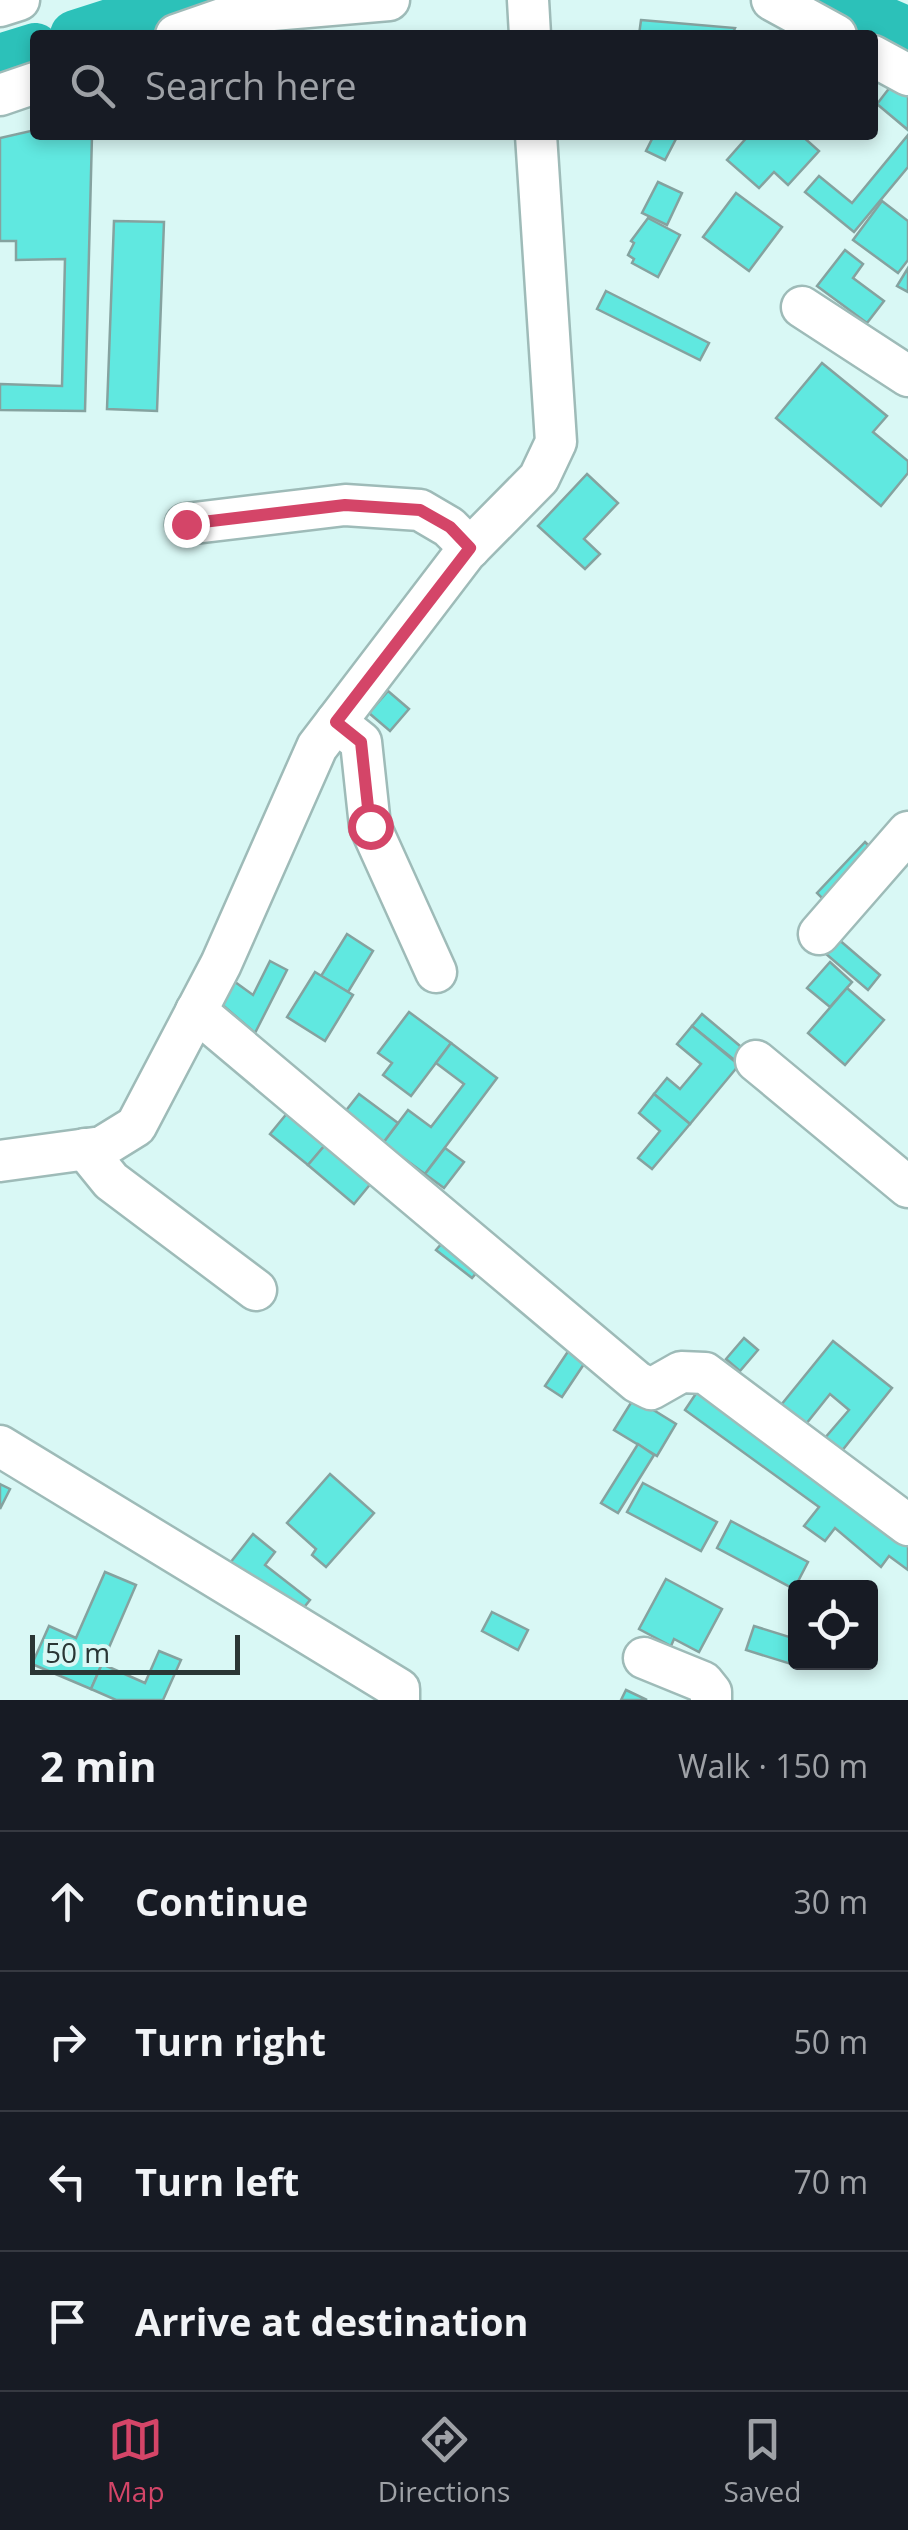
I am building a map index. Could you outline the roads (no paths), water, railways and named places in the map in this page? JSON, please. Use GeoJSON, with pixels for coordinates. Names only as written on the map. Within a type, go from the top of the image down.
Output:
{"type":"FeatureCollection","features":[{"type":"Feature","properties":{"kind":"lane"},"geometry":{"type":"LineString","coordinates":[[0,6],[19,0]]}},
{"type":"Feature","properties":{"kind":"lane"},"geometry":{"type":"LineString","coordinates":[[191,30],[239,14],[388,0]]}},
{"type":"Feature","properties":{"kind":"lane"},"geometry":{"type":"LineString","coordinates":[[528,0],[530,30]]}},
{"type":"Feature","properties":{"kind":"lane"},"geometry":{"type":"LineString","coordinates":[[772,0],[827,30]]}},
{"type":"Feature","properties":{"kind":"lane"},"geometry":{"type":"LineString","coordinates":[[878,59],[908,75]]}},
{"type":"Feature","properties":{"kind":"lane"},"geometry":{"type":"LineString","coordinates":[[0,95],[30,85]]}},
{"type":"Feature","properties":{"kind":"lane"},"geometry":{"type":"LineString","coordinates":[[8,1156],[102,1147],[136,1126],[221,964],[317,747],[470,548],[539,478],[556,442],[536,140]]}},
{"type":"Feature","properties":{"kind":"lane"},"geometry":{"type":"LineString","coordinates":[[802,306],[908,376]]}},
{"type":"Feature","properties":{"kind":"lane"},"geometry":{"type":"LineString","coordinates":[[186,524],[345,505],[420,510],[450,527],[470,548]]}},
{"type":"Feature","properties":{"kind":"lane"},"geometry":{"type":"LineString","coordinates":[[336,722],[361,742],[370,826],[436,972]]}},
{"type":"Feature","properties":{"kind":"lane"},"geometry":{"type":"LineString","coordinates":[[819,934],[908,832]]}},
{"type":"Feature","properties":{"kind":"lane"},"geometry":{"type":"LineString","coordinates":[[196,1012],[636,1382],[652,1389],[681,1372],[706,1373],[908,1526]]}},
{"type":"Feature","properties":{"kind":"lane"},"geometry":{"type":"LineString","coordinates":[[756,1062],[908,1187]]}},
{"type":"Feature","properties":{"kind":"lane"},"geometry":{"type":"LineString","coordinates":[[86,1149],[111,1182],[256,1290]]}},
{"type":"Feature","properties":{"kind":"lane"},"geometry":{"type":"LineString","coordinates":[[0,1446],[399,1689],[398,1700]]}},
{"type":"Feature","properties":{"kind":"lane"},"geometry":{"type":"LineString","coordinates":[[644,1658],[704,1682],[711,1692],[710,1700]]}},
{"type":"Feature","properties":{"kind":"waterway"},"geometry":{"type":"LineString","coordinates":[[91,30],[185,0]]}},
{"type":"Feature","properties":{"kind":"waterway"},"geometry":{"type":"LineString","coordinates":[[834,0],[908,32]]}},
{"type":"Feature","properties":{"kind":"waterway"},"geometry":{"type":"LineString","coordinates":[[0,59],[30,50]]}}]}
